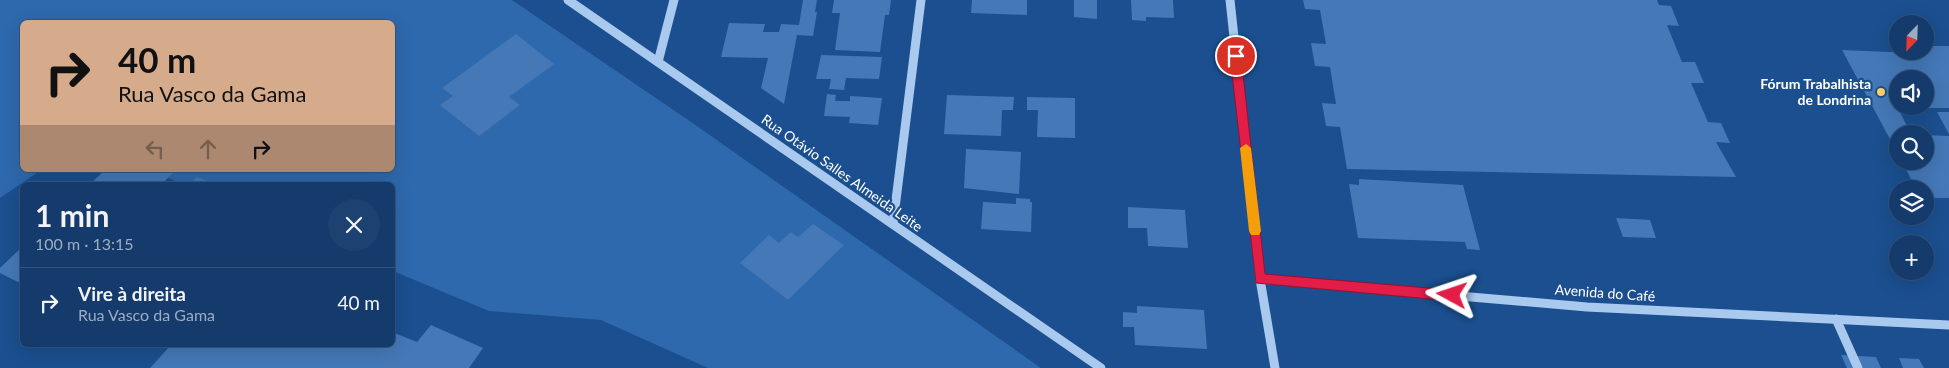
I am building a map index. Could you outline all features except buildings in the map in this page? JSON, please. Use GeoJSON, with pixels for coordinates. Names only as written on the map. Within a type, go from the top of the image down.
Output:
{"type":"FeatureCollection","features":[{"type":"Feature","properties":{"kind":"street","name":"Rua Otávio Salles Almeida Leite"},"geometry":{"type":"LineString","coordinates":[[568,0],[1101,368]]}},
{"type":"Feature","properties":{"kind":"street"},"geometry":{"type":"LineString","coordinates":[[658,62],[674,0]]}},
{"type":"Feature","properties":{"kind":"street"},"geometry":{"type":"LineString","coordinates":[[893,224],[921,0]]}},
{"type":"Feature","properties":{"kind":"street"},"geometry":{"type":"LineString","coordinates":[[1230,0],[1260,279],[1275,368]]}},
{"type":"Feature","properties":{"kind":"street","name":"Avenida do Café"},"geometry":{"type":"LineString","coordinates":[[1260,279],[1587,307],[1949,325]]}},
{"type":"Feature","properties":{"kind":"street"},"geometry":{"type":"LineString","coordinates":[[1836,319],[1858,368]]}},
{"type":"Feature","properties":{"kind":"shaded area"},"geometry":{"type":"Polygon","coordinates":[[[0,0],[512,0],[694,124],[1041,368],[708,368],[601,320],[489,311],[395,272],[395,182],[178,182],[154,172],[395,172],[395,20],[20,20],[20,172],[38,172],[23,182],[20,182],[20,184],[0,198],[0,0]]]}},
{"type":"Feature","properties":{"kind":"slow traffic"},"geometry":{"type":"LineString","coordinates":[[1246,148],[1255,231]]}},
{"type":"Feature","properties":{"kind":"place","name":"Fórum Trabalhista de Londrina"},"geometry":{"type":"Point","coordinates":[1881,92]}},
{"type":"Feature","properties":{"kind":"route"},"geometry":{"type":"LineString","coordinates":[[1236,56],[1260,279],[1452,295]]}}]}
